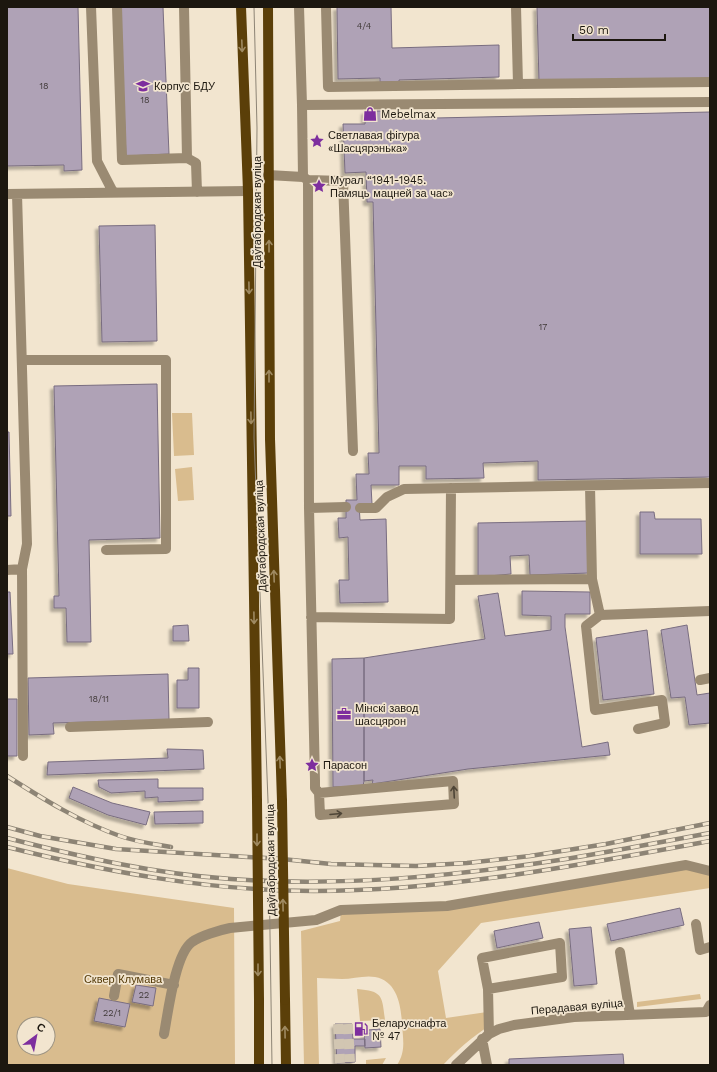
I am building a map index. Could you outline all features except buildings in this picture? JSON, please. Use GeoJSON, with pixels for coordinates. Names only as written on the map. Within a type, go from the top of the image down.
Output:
{"type":"FeatureCollection","features":[{"type":"Feature","properties":{"kind":"main road","name":"Даўгабродская вуліца"},"geometry":{"type":"LineString","coordinates":[[241,7],[248,191],[257,801],[259,1065]]}},
{"type":"Feature","properties":{"kind":"main road","name":"Даўгабродская вуліца"},"geometry":{"type":"LineString","coordinates":[[268,7],[270,438],[282,801],[286,1065]]}},
{"type":"Feature","properties":{"kind":"street"},"geometry":{"type":"LineString","coordinates":[[91,7],[97,161],[113,192]]}},
{"type":"Feature","properties":{"kind":"street"},"geometry":{"type":"LineString","coordinates":[[117,7],[122,160],[187,158],[196,163],[197,192]]}},
{"type":"Feature","properties":{"kind":"street"},"geometry":{"type":"LineString","coordinates":[[184,7],[187,158]]}},
{"type":"Feature","properties":{"kind":"street"},"geometry":{"type":"LineString","coordinates":[[299,7],[305,178],[309,508],[315,788],[318,793],[320,815],[454,804],[453,781],[318,793]]}},
{"type":"Feature","properties":{"kind":"street"},"geometry":{"type":"LineString","coordinates":[[326,7],[328,87],[710,82]]}},
{"type":"Feature","properties":{"kind":"street"},"geometry":{"type":"LineString","coordinates":[[516,7],[518,84]]}},
{"type":"Feature","properties":{"kind":"street"},"geometry":{"type":"LineString","coordinates":[[302,106],[710,102]]}},
{"type":"Feature","properties":{"kind":"street"},"geometry":{"type":"LineString","coordinates":[[268,175],[343,181],[353,451]]}},
{"type":"Feature","properties":{"kind":"street"},"geometry":{"type":"LineString","coordinates":[[22,756],[22,569],[27,544],[22,360],[12,194],[248,191]]}},
{"type":"Feature","properties":{"kind":"street"},"geometry":{"type":"LineString","coordinates":[[22,360],[166,360],[166,549],[106,550]]}},
{"type":"Feature","properties":{"kind":"street"},"geometry":{"type":"LineString","coordinates":[[360,508],[376,508],[386,497],[404,489],[710,483]]}},
{"type":"Feature","properties":{"kind":"street"},"geometry":{"type":"LineString","coordinates":[[590,486],[592,579],[600,615]]}},
{"type":"Feature","properties":{"kind":"street"},"geometry":{"type":"LineString","coordinates":[[311,617],[450,619],[451,488]]}},
{"type":"Feature","properties":{"kind":"street"},"geometry":{"type":"LineString","coordinates":[[309,508],[346,507]]}},
{"type":"Feature","properties":{"kind":"street"},"geometry":{"type":"LineString","coordinates":[[7,570],[22,569]]}},
{"type":"Feature","properties":{"kind":"street"},"geometry":{"type":"LineString","coordinates":[[451,580],[592,579]]}},
{"type":"Feature","properties":{"kind":"street"},"geometry":{"type":"LineString","coordinates":[[638,729],[666,723],[662,700],[595,710],[586,626],[600,615],[710,611]]}},
{"type":"Feature","properties":{"kind":"street"},"geometry":{"type":"LineString","coordinates":[[70,727],[208,722]]}},
{"type":"Feature","properties":{"kind":"street"},"geometry":{"type":"LineString","coordinates":[[164,1034],[180,960],[191,942],[219,931],[230,928],[316,920],[341,910],[447,906],[686,865],[710,871]]}},
{"type":"Feature","properties":{"kind":"street"},"geometry":{"type":"LineString","coordinates":[[696,924],[700,950],[710,947]]}},
{"type":"Feature","properties":{"kind":"street"},"geometry":{"type":"LineString","coordinates":[[487,1065],[485,1036],[488,989],[482,958],[560,943],[562,977],[488,989]]}},
{"type":"Feature","properties":{"kind":"street"},"geometry":{"type":"LineString","coordinates":[[620,952],[630,1015]]}},
{"type":"Feature","properties":{"kind":"street"},"geometry":{"type":"LineString","coordinates":[[114,996],[118,974],[174,985]]}},
{"type":"Feature","properties":{"kind":"street","name":"Перадавая вуліца"},"geometry":{"type":"LineString","coordinates":[[456,1065],[485,1036],[499,1029],[514,1025],[574,1017],[709,1010]]}},
{"type":"Feature","properties":{"kind":"green space"},"geometry":{"type":"Polygon","coordinates":[[[172,413],[192,413],[194,455],[174,456],[172,413]]]}},
{"type":"Feature","properties":{"kind":"green space"},"geometry":{"type":"Polygon","coordinates":[[[192,467],[194,500],[178,501],[175,469],[192,467]]]}},
{"type":"Feature","properties":{"kind":"green space"},"geometry":{"type":"Polygon","coordinates":[[[686,865],[710,871],[710,888],[481,923],[438,971],[446,1018],[487,1012],[489,1026],[465,1044],[443,1065],[397,1065],[403,1050],[401,1017],[399,1002],[393,989],[388,983],[375,977],[342,979],[317,978],[319,1065],[304,1065],[301,931],[340,921],[341,910],[447,906],[686,865]]]}},
{"type":"Feature","properties":{"kind":"green space","name":"Сквер Клумава"},"geometry":{"type":"Polygon","coordinates":[[[7,868],[68,884],[234,908],[235,1065],[7,1065],[7,868]]]}},
{"type":"Feature","properties":{"kind":"green space"},"geometry":{"type":"Polygon","coordinates":[[[357,989],[372,991],[380,996],[385,1020],[360,1021],[357,989]]]}},
{"type":"Feature","properties":{"kind":"green space"},"geometry":{"type":"Polygon","coordinates":[[[700,994],[701,999],[637,1007],[637,1002],[700,994]]]}},
{"type":"Feature","properties":{"kind":"green space"},"geometry":{"type":"Polygon","coordinates":[[[386,1058],[382,1065],[366,1065],[366,1060],[386,1058]]]}},
{"type":"Feature","properties":{"kind":"tunnel"},"geometry":{"type":"LineString","coordinates":[[338,1024],[340,1063]]}},
{"type":"Feature","properties":{"kind":"tunnel"},"geometry":{"type":"LineString","coordinates":[[348,1024],[350,1062]]}},
{"type":"Feature","properties":{"kind":"tram line"},"geometry":{"type":"LineString","coordinates":[[254,7],[257,128],[254,438],[268,801],[272,1065]]}},
{"type":"Feature","properties":{"kind":"railway"},"geometry":{"type":"LineString","coordinates":[[7,776],[34,793],[91,824],[133,840],[171,847]]}},
{"type":"Feature","properties":{"kind":"railway"},"geometry":{"type":"LineString","coordinates":[[7,827],[40,836],[116,849],[282,859],[331,864],[416,866],[467,863],[530,856],[606,844],[710,823]]}},
{"type":"Feature","properties":{"kind":"railway"},"geometry":{"type":"LineString","coordinates":[[7,838],[63,852],[146,869],[203,877],[315,882],[357,881],[441,875],[525,865],[620,850],[710,833]]}},
{"type":"Feature","properties":{"kind":"railway"},"geometry":{"type":"LineString","coordinates":[[7,847],[121,872],[198,884],[236,888],[314,891],[414,887],[463,882],[612,859],[710,841]]}},
{"type":"Feature","properties":{"kind":"place","name":"Корпус БДУ"},"geometry":{"type":"Point","coordinates":[143,86]}},
{"type":"Feature","properties":{"kind":"place","name":"Mebelmax"},"geometry":{"type":"Point","coordinates":[370,114]}},
{"type":"Feature","properties":{"kind":"place","name":"Светлавая фігура «Шасцярэнька»"},"geometry":{"type":"Point","coordinates":[317,141]}},
{"type":"Feature","properties":{"kind":"place","name":"Мурал “1941-1945. Памяць мацней за час»"},"geometry":{"type":"Point","coordinates":[319,186]}},
{"type":"Feature","properties":{"kind":"place","name":"Мінскі завод шасцярон"},"geometry":{"type":"Point","coordinates":[344,714]}},
{"type":"Feature","properties":{"kind":"place","name":"Парасон"},"geometry":{"type":"Point","coordinates":[312,765]}},
{"type":"Feature","properties":{"kind":"place","name":"Беларуснафта № 47"},"geometry":{"type":"Point","coordinates":[361,1029]}}]}
